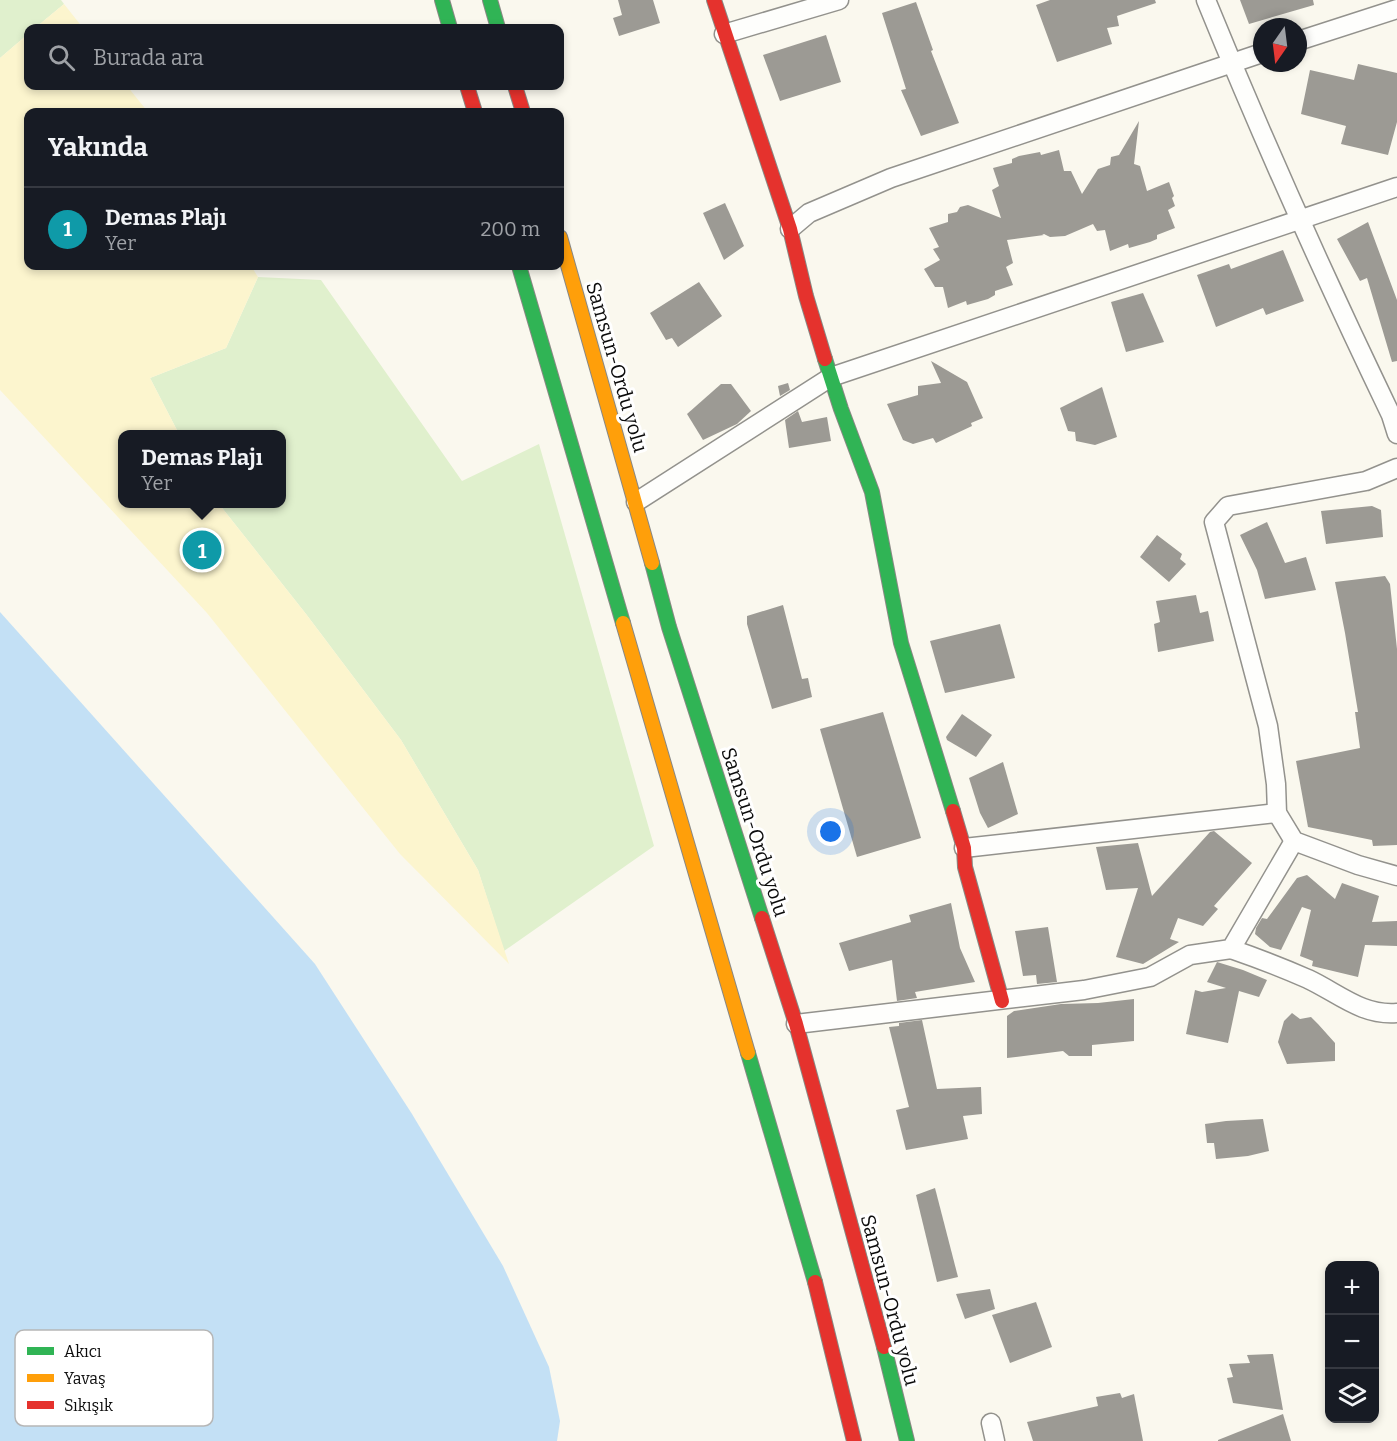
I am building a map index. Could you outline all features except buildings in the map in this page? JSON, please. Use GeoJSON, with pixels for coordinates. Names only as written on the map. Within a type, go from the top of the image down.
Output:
{"type":"FeatureCollection","features":[{"type":"Feature","properties":{"kind":"main road"},"geometry":{"type":"LineString","coordinates":[[442,0],[449,24]]}},
{"type":"Feature","properties":{"kind":"main road"},"geometry":{"type":"LineString","coordinates":[[490,0],[497,24]]}},
{"type":"Feature","properties":{"kind":"main road"},"geometry":{"type":"LineString","coordinates":[[714,0],[790,229],[806,296],[831,377],[872,492],[901,643],[964,848],[965,867],[1002,1001]]}},
{"type":"Feature","properties":{"kind":"main road"},"geometry":{"type":"LineString","coordinates":[[468,90],[474,108]]}},
{"type":"Feature","properties":{"kind":"main road"},"geometry":{"type":"LineString","coordinates":[[516,90],[522,108]]}},
{"type":"Feature","properties":{"kind":"main road","name":"Samsun-Ordu yolu"},"geometry":{"type":"LineString","coordinates":[[564,251],[636,502],[669,627],[796,1024],[907,1441]]}},
{"type":"Feature","properties":{"kind":"main road"},"geometry":{"type":"LineString","coordinates":[[520,270],[824,1312],[854,1441]]}},
{"type":"Feature","properties":{"kind":"street"},"geometry":{"type":"LineString","coordinates":[[724,34],[839,0]]}},
{"type":"Feature","properties":{"kind":"street"},"geometry":{"type":"LineString","coordinates":[[1206,0],[1300,220],[1394,413],[1397,434]]}},
{"type":"Feature","properties":{"kind":"street"},"geometry":{"type":"LineString","coordinates":[[1307,38],[1397,9]]}},
{"type":"Feature","properties":{"kind":"street"},"geometry":{"type":"LineString","coordinates":[[790,229],[808,213],[891,178],[1253,56]]}},
{"type":"Feature","properties":{"kind":"street"},"geometry":{"type":"LineString","coordinates":[[636,502],[831,377],[1397,187]]}},
{"type":"Feature","properties":{"kind":"street"},"geometry":{"type":"LineString","coordinates":[[1397,468],[1366,481],[1228,506],[1214,522],[1268,726],[1276,784],[1276,813],[1294,841],[1358,865],[1397,876]]}},
{"type":"Feature","properties":{"kind":"street"},"geometry":{"type":"LineString","coordinates":[[964,848],[1276,813]]}},
{"type":"Feature","properties":{"kind":"street"},"geometry":{"type":"LineString","coordinates":[[1231,949],[1294,841]]}},
{"type":"Feature","properties":{"kind":"street"},"geometry":{"type":"LineString","coordinates":[[796,1024],[1084,990],[1150,977],[1190,955],[1231,949],[1272,963],[1324,987],[1353,1005],[1383,1014],[1397,1013]]}},
{"type":"Feature","properties":{"kind":"street"},"geometry":{"type":"LineString","coordinates":[[991,1423],[995,1441]]}},
{"type":"Feature","properties":{"kind":"green space"},"geometry":{"type":"Polygon","coordinates":[[[0,0],[61,0],[64,4],[40,24],[24,24],[24,37],[0,58],[0,0]]]}},
{"type":"Feature","properties":{"kind":"green space"},"geometry":{"type":"Polygon","coordinates":[[[258,277],[321,280],[462,481],[539,444],[654,846],[504,951],[478,870],[401,740],[222,508],[286,508],[286,430],[177,430],[150,378],[226,348],[258,277]]]}},
{"type":"Feature","properties":{"kind":"sand"},"geometry":{"type":"Polygon","coordinates":[[[64,4],[80,24],[40,24],[64,4]]]}},
{"type":"Feature","properties":{"kind":"sand"},"geometry":{"type":"Polygon","coordinates":[[[24,37],[24,90],[130,90],[145,108],[24,108],[24,270],[254,270],[258,277],[226,348],[150,378],[177,430],[118,430],[118,508],[222,508],[401,740],[478,870],[509,964],[400,854],[207,613],[0,390],[0,58],[24,37]]]}},
{"type":"Feature","properties":{"kind":"water"},"geometry":{"type":"Polygon","coordinates":[[[0,612],[315,964],[412,1114],[503,1266],[549,1367],[560,1421],[557,1441],[0,1441],[0,612]]]}},
{"type":"Feature","properties":{"kind":"traffic: fast"},"geometry":{"type":"LineString","coordinates":[[442,0],[449,24]]}},
{"type":"Feature","properties":{"kind":"traffic: fast"},"geometry":{"type":"LineString","coordinates":[[490,0],[497,24]]}},
{"type":"Feature","properties":{"kind":"traffic: fast"},"geometry":{"type":"LineString","coordinates":[[520,270],[623,623]]}},
{"type":"Feature","properties":{"kind":"traffic: fast"},"geometry":{"type":"LineString","coordinates":[[825,359],[872,492],[901,643],[953,811]]}},
{"type":"Feature","properties":{"kind":"traffic: fast"},"geometry":{"type":"LineString","coordinates":[[652,563],[669,627],[762,918]]}},
{"type":"Feature","properties":{"kind":"traffic: fast"},"geometry":{"type":"LineString","coordinates":[[748,1053],[815,1282]]}},
{"type":"Feature","properties":{"kind":"traffic: fast"},"geometry":{"type":"LineString","coordinates":[[884,1347],[907,1441]]}},
{"type":"Feature","properties":{"kind":"traffic: slow"},"geometry":{"type":"LineString","coordinates":[[564,251],[652,563]]}},
{"type":"Feature","properties":{"kind":"traffic: slow"},"geometry":{"type":"LineString","coordinates":[[623,623],[748,1053]]}},
{"type":"Feature","properties":{"kind":"traffic: jam"},"geometry":{"type":"LineString","coordinates":[[714,0],[790,229],[806,296],[825,359]]}},
{"type":"Feature","properties":{"kind":"traffic: jam"},"geometry":{"type":"LineString","coordinates":[[468,90],[474,108]]}},
{"type":"Feature","properties":{"kind":"traffic: jam"},"geometry":{"type":"LineString","coordinates":[[516,90],[522,108]]}},
{"type":"Feature","properties":{"kind":"traffic: jam"},"geometry":{"type":"LineString","coordinates":[[953,811],[964,848],[965,867],[1002,1001]]}},
{"type":"Feature","properties":{"kind":"traffic: jam"},"geometry":{"type":"LineString","coordinates":[[762,918],[796,1024],[884,1347]]}},
{"type":"Feature","properties":{"kind":"traffic: jam"},"geometry":{"type":"LineString","coordinates":[[815,1282],[854,1441]]}},
{"type":"Feature","properties":{"kind":"place","name":"Demas Plajı"},"geometry":{"type":"Point","coordinates":[202,550]}}]}
